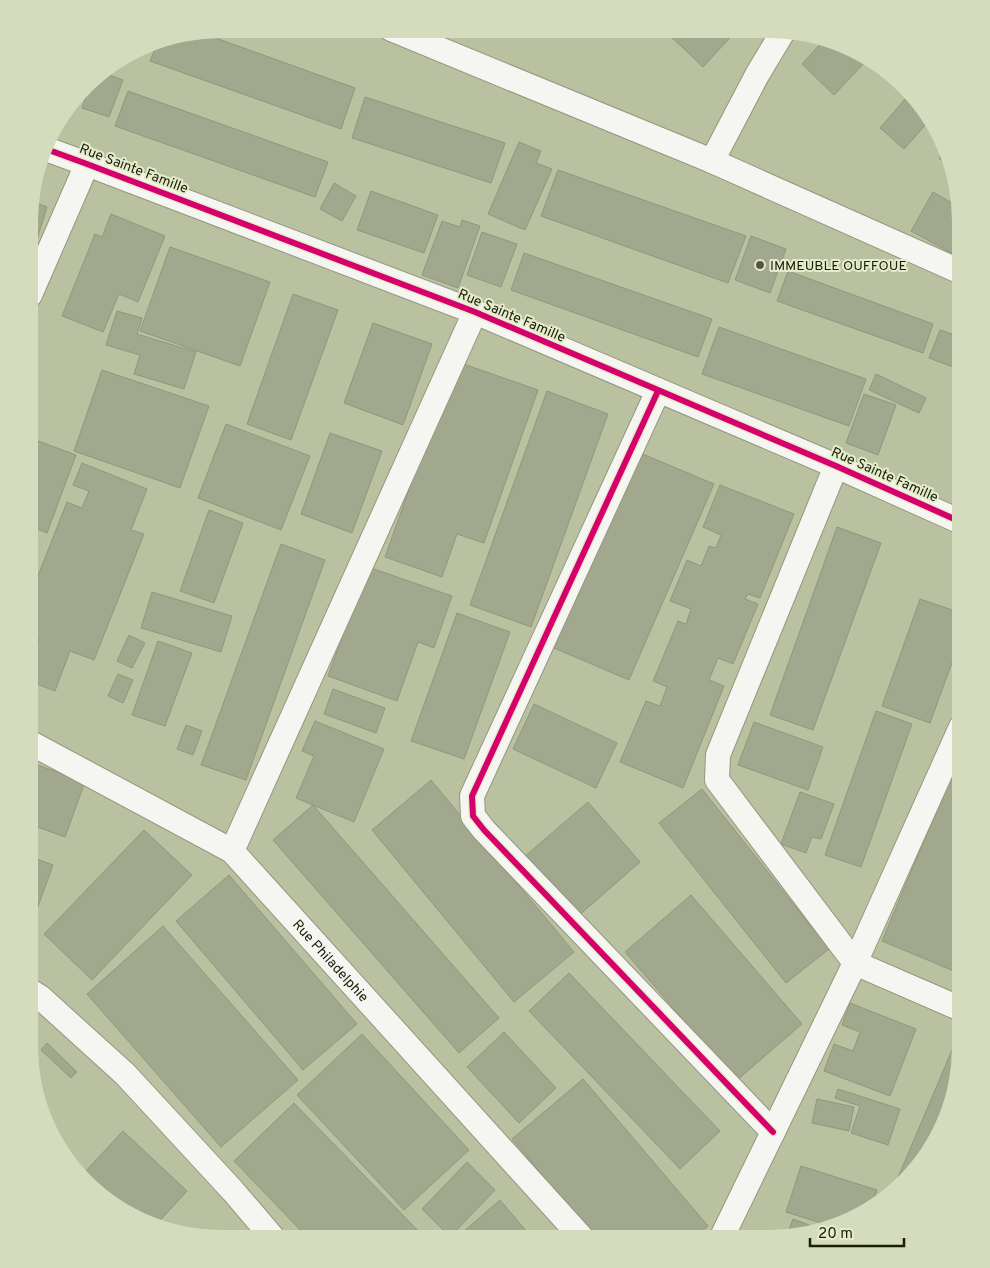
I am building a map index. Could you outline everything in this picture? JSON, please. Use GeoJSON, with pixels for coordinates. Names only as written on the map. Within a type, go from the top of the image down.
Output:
{"type":"FeatureCollection","features":[{"type":"Feature","properties":{"kind":"street"},"geometry":{"type":"LineString","coordinates":[[414,38],[712,161],[952,268]]}},
{"type":"Feature","properties":{"kind":"street"},"geometry":{"type":"LineString","coordinates":[[712,161],[757,75],[779,38]]}},
{"type":"Feature","properties":{"kind":"street","name":"Rue Sainte Famille"},"geometry":{"type":"LineString","coordinates":[[51,151],[475,312],[836,466],[952,518]]}},
{"type":"Feature","properties":{"kind":"street"},"geometry":{"type":"LineString","coordinates":[[38,277],[88,164]]}},
{"type":"Feature","properties":{"kind":"street"},"geometry":{"type":"LineString","coordinates":[[232,851],[475,312]]}},
{"type":"Feature","properties":{"kind":"street"},"geometry":{"type":"LineString","coordinates":[[658,391],[472,796],[473,816],[484,830],[773,1132]]}},
{"type":"Feature","properties":{"kind":"street"},"geometry":{"type":"LineString","coordinates":[[836,466],[718,755],[717,780],[855,964],[952,1005]]}},
{"type":"Feature","properties":{"kind":"street","name":"Rue Philadelphie"},"geometry":{"type":"LineString","coordinates":[[38,747],[232,851],[576,1230]]}},
{"type":"Feature","properties":{"kind":"street"},"geometry":{"type":"LineString","coordinates":[[725,1230],[855,964],[952,747]]}},
{"type":"Feature","properties":{"kind":"street"},"geometry":{"type":"LineString","coordinates":[[38,996],[125,1074],[266,1230]]}},
{"type":"Feature","properties":{"kind":"building"},"geometry":{"type":"Polygon","coordinates":[[[216,38],[355,88],[341,129],[150,61],[155,49],[185,41],[216,38]]]}},
{"type":"Feature","properties":{"kind":"building"},"geometry":{"type":"Polygon","coordinates":[[[672,38],[730,38],[703,67],[672,38]]]}},
{"type":"Feature","properties":{"kind":"building"},"geometry":{"type":"Polygon","coordinates":[[[820,45],[840,51],[864,64],[834,95],[802,64],[820,45]]]}},
{"type":"Feature","properties":{"kind":"building"},"geometry":{"type":"Polygon","coordinates":[[[109,75],[123,80],[109,117],[82,108],[86,97],[109,75]]]}},
{"type":"Feature","properties":{"kind":"building"},"geometry":{"type":"Polygon","coordinates":[[[128,91],[328,162],[315,197],[115,126],[128,91]]]}},
{"type":"Feature","properties":{"kind":"building"},"geometry":{"type":"Polygon","coordinates":[[[365,97],[505,143],[491,183],[352,138],[365,97]]]}},
{"type":"Feature","properties":{"kind":"building"},"geometry":{"type":"Polygon","coordinates":[[[906,98],[926,125],[904,149],[880,128],[906,98]]]}},
{"type":"Feature","properties":{"kind":"building"},"geometry":{"type":"Polygon","coordinates":[[[519,142],[541,151],[536,163],[552,169],[525,230],[488,214],[519,142]]]}},
{"type":"Feature","properties":{"kind":"building"},"geometry":{"type":"Polygon","coordinates":[[[558,170],[746,236],[728,283],[541,216],[558,170]]]}},
{"type":"Feature","properties":{"kind":"building"},"geometry":{"type":"Polygon","coordinates":[[[334,183],[356,196],[342,221],[320,209],[334,183]]]}},
{"type":"Feature","properties":{"kind":"building"},"geometry":{"type":"Polygon","coordinates":[[[371,191],[438,215],[424,253],[357,230],[371,191]]]}},
{"type":"Feature","properties":{"kind":"building"},"geometry":{"type":"Polygon","coordinates":[[[933,192],[951,203],[952,253],[911,231],[933,192]]]}},
{"type":"Feature","properties":{"kind":"building"},"geometry":{"type":"Polygon","coordinates":[[[38,204],[47,207],[38,236],[38,204]]]}},
{"type":"Feature","properties":{"kind":"building"},"geometry":{"type":"Polygon","coordinates":[[[111,214],[165,236],[138,302],[119,294],[103,332],[62,316],[95,234],[102,237],[111,214]]]}},
{"type":"Feature","properties":{"kind":"building"},"geometry":{"type":"Polygon","coordinates":[[[462,220],[480,226],[458,288],[422,275],[442,221],[460,227],[462,220]]]}},
{"type":"Feature","properties":{"kind":"building"},"geometry":{"type":"Polygon","coordinates":[[[482,232],[517,244],[501,287],[467,275],[482,232]]]}},
{"type":"Feature","properties":{"kind":"building","name":"IMMEUBLE OUFFOUE"},"geometry":{"type":"Polygon","coordinates":[[[751,236],[786,249],[770,293],[735,280],[751,236]]]}},
{"type":"Feature","properties":{"kind":"building"},"geometry":{"type":"Polygon","coordinates":[[[170,247],[270,282],[240,366],[140,331],[170,247]]]}},
{"type":"Feature","properties":{"kind":"building"},"geometry":{"type":"Polygon","coordinates":[[[524,253],[712,319],[698,357],[511,290],[524,253]]]}},
{"type":"Feature","properties":{"kind":"building"},"geometry":{"type":"Polygon","coordinates":[[[788,271],[933,324],[923,353],[777,301],[788,271]]]}},
{"type":"Feature","properties":{"kind":"building"},"geometry":{"type":"Polygon","coordinates":[[[293,294],[338,310],[291,440],[247,424],[293,294]]]}},
{"type":"Feature","properties":{"kind":"building"},"geometry":{"type":"Polygon","coordinates":[[[117,311],[142,318],[137,334],[196,352],[184,389],[134,374],[140,355],[106,345],[117,311]]]}},
{"type":"Feature","properties":{"kind":"building"},"geometry":{"type":"Polygon","coordinates":[[[373,323],[432,344],[403,425],[344,403],[373,323]]]}},
{"type":"Feature","properties":{"kind":"building"},"geometry":{"type":"Polygon","coordinates":[[[719,327],[866,379],[849,426],[702,374],[719,327]]]}},
{"type":"Feature","properties":{"kind":"building"},"geometry":{"type":"Polygon","coordinates":[[[940,330],[952,334],[952,367],[929,358],[940,330]]]}},
{"type":"Feature","properties":{"kind":"building"},"geometry":{"type":"Polygon","coordinates":[[[455,361],[538,390],[484,543],[457,534],[442,577],[385,557],[455,361]]]}},
{"type":"Feature","properties":{"kind":"building"},"geometry":{"type":"Polygon","coordinates":[[[102,370],[209,406],[180,488],[74,451],[102,370]]]}},
{"type":"Feature","properties":{"kind":"building"},"geometry":{"type":"Polygon","coordinates":[[[876,374],[926,398],[919,413],[869,390],[876,374]]]}},
{"type":"Feature","properties":{"kind":"building"},"geometry":{"type":"Polygon","coordinates":[[[547,391],[608,414],[531,627],[470,605],[547,391]]]}},
{"type":"Feature","properties":{"kind":"building"},"geometry":{"type":"Polygon","coordinates":[[[864,394],[896,405],[878,455],[846,443],[864,394]]]}},
{"type":"Feature","properties":{"kind":"building"},"geometry":{"type":"Polygon","coordinates":[[[226,424],[310,456],[281,530],[198,498],[226,424]]]}},
{"type":"Feature","properties":{"kind":"building"},"geometry":{"type":"Polygon","coordinates":[[[330,433],[382,451],[352,533],[301,514],[330,433]]]}},
{"type":"Feature","properties":{"kind":"building"},"geometry":{"type":"Polygon","coordinates":[[[38,441],[76,455],[47,533],[38,529],[38,441]]]}},
{"type":"Feature","properties":{"kind":"building"},"geometry":{"type":"Polygon","coordinates":[[[638,452],[714,484],[629,680],[554,648],[638,452]]]}},
{"type":"Feature","properties":{"kind":"building"},"geometry":{"type":"Polygon","coordinates":[[[82,463],[147,489],[131,530],[144,534],[94,660],[70,651],[55,691],[38,684],[38,576],[67,502],[82,508],[89,491],[73,485],[82,463]]]}},
{"type":"Feature","properties":{"kind":"building"},"geometry":{"type":"Polygon","coordinates":[[[720,485],[794,514],[760,598],[748,594],[745,599],[758,604],[733,664],[718,658],[709,680],[724,686],[683,788],[620,762],[646,701],[660,706],[667,687],[653,681],[678,621],[686,624],[691,609],[670,601],[687,560],[701,566],[709,546],[716,548],[721,535],[703,527],[720,485]]]}},
{"type":"Feature","properties":{"kind":"building"},"geometry":{"type":"Polygon","coordinates":[[[209,510],[243,523],[214,603],[180,591],[209,510]]]}},
{"type":"Feature","properties":{"kind":"building"},"geometry":{"type":"Polygon","coordinates":[[[837,527],[881,543],[813,730],[770,715],[837,527]]]}},
{"type":"Feature","properties":{"kind":"building"},"geometry":{"type":"Polygon","coordinates":[[[281,544],[325,560],[246,780],[201,765],[281,544]]]}},
{"type":"Feature","properties":{"kind":"building"},"geometry":{"type":"Polygon","coordinates":[[[368,567],[452,596],[434,648],[418,642],[397,701],[328,676],[368,567]]]}},
{"type":"Feature","properties":{"kind":"building"},"geometry":{"type":"Polygon","coordinates":[[[152,592],[232,616],[221,652],[141,628],[152,592]]]}},
{"type":"Feature","properties":{"kind":"building"},"geometry":{"type":"Polygon","coordinates":[[[920,599],[952,610],[952,663],[930,723],[882,706],[920,599]]]}},
{"type":"Feature","properties":{"kind":"building"},"geometry":{"type":"Polygon","coordinates":[[[457,613],[510,632],[464,759],[411,741],[457,613]]]}},
{"type":"Feature","properties":{"kind":"building"},"geometry":{"type":"Polygon","coordinates":[[[129,635],[145,643],[132,668],[117,661],[129,635]]]}},
{"type":"Feature","properties":{"kind":"building"},"geometry":{"type":"Polygon","coordinates":[[[158,641],[192,653],[165,726],[132,715],[158,641]]]}},
{"type":"Feature","properties":{"kind":"building"},"geometry":{"type":"Polygon","coordinates":[[[118,674],[133,680],[123,703],[108,696],[118,674]]]}},
{"type":"Feature","properties":{"kind":"building"},"geometry":{"type":"Polygon","coordinates":[[[333,689],[385,708],[376,733],[324,714],[333,689]]]}},
{"type":"Feature","properties":{"kind":"building"},"geometry":{"type":"Polygon","coordinates":[[[534,704],[617,743],[596,788],[513,749],[534,704]]]}},
{"type":"Feature","properties":{"kind":"building"},"geometry":{"type":"Polygon","coordinates":[[[876,711],[912,724],[861,867],[825,855],[876,711]]]}},
{"type":"Feature","properties":{"kind":"building"},"geometry":{"type":"Polygon","coordinates":[[[315,721],[384,749],[354,822],[296,798],[314,756],[302,751],[315,721]]]}},
{"type":"Feature","properties":{"kind":"building"},"geometry":{"type":"Polygon","coordinates":[[[754,722],[823,747],[808,790],[738,765],[754,722]]]}},
{"type":"Feature","properties":{"kind":"building"},"geometry":{"type":"Polygon","coordinates":[[[186,725],[202,731],[193,755],[177,749],[186,725]]]}},
{"type":"Feature","properties":{"kind":"building"},"geometry":{"type":"Polygon","coordinates":[[[38,765],[85,782],[65,837],[38,827],[38,765]]]}},
{"type":"Feature","properties":{"kind":"building"},"geometry":{"type":"Polygon","coordinates":[[[952,774],[952,970],[882,941],[952,774]]]}},
{"type":"Feature","properties":{"kind":"building"},"geometry":{"type":"Polygon","coordinates":[[[431,780],[574,952],[514,1002],[372,830],[431,780]]]}},
{"type":"Feature","properties":{"kind":"building"},"geometry":{"type":"Polygon","coordinates":[[[702,789],[829,949],[786,983],[659,823],[702,789]]]}},
{"type":"Feature","properties":{"kind":"building"},"geometry":{"type":"Polygon","coordinates":[[[800,792],[834,804],[821,839],[812,837],[806,853],[781,844],[800,792]]]}},
{"type":"Feature","properties":{"kind":"building"},"geometry":{"type":"Polygon","coordinates":[[[588,802],[640,862],[576,918],[524,857],[588,802]]]}},
{"type":"Feature","properties":{"kind":"building"},"geometry":{"type":"Polygon","coordinates":[[[313,805],[499,1018],[459,1053],[273,840],[313,805]]]}},
{"type":"Feature","properties":{"kind":"building"},"geometry":{"type":"Polygon","coordinates":[[[144,830],[192,875],[92,980],[44,934],[144,830]]]}},
{"type":"Feature","properties":{"kind":"building"},"geometry":{"type":"Polygon","coordinates":[[[38,859],[53,865],[38,906],[38,859]]]}},
{"type":"Feature","properties":{"kind":"building"},"geometry":{"type":"Polygon","coordinates":[[[229,875],[357,1024],[303,1070],[176,921],[229,875]]]}},
{"type":"Feature","properties":{"kind":"building"},"geometry":{"type":"Polygon","coordinates":[[[691,895],[802,1024],[736,1081],[625,952],[691,895]]]}},
{"type":"Feature","properties":{"kind":"building"},"geometry":{"type":"Polygon","coordinates":[[[163,926],[298,1080],[221,1147],[87,994],[163,926]]]}},
{"type":"Feature","properties":{"kind":"building"},"geometry":{"type":"Polygon","coordinates":[[[569,973],[720,1131],[680,1169],[529,1011],[569,973]]]}},
{"type":"Feature","properties":{"kind":"building"},"geometry":{"type":"Polygon","coordinates":[[[850,1003],[916,1029],[890,1096],[824,1071],[834,1044],[853,1051],[860,1032],[842,1025],[850,1003]]]}},
{"type":"Feature","properties":{"kind":"building"},"geometry":{"type":"Polygon","coordinates":[[[504,1032],[556,1088],[519,1123],[467,1067],[504,1032]]]}},
{"type":"Feature","properties":{"kind":"building"},"geometry":{"type":"Polygon","coordinates":[[[362,1034],[469,1150],[404,1210],[297,1095],[362,1034]]]}},
{"type":"Feature","properties":{"kind":"building"},"geometry":{"type":"Polygon","coordinates":[[[47,1043],[77,1072],[71,1078],[41,1050],[47,1043]]]}},
{"type":"Feature","properties":{"kind":"building"},"geometry":{"type":"Polygon","coordinates":[[[952,1050],[949,1083],[939,1118],[922,1149],[898,1178],[952,1050]]]}},
{"type":"Feature","properties":{"kind":"building"},"geometry":{"type":"Polygon","coordinates":[[[583,1079],[708,1226],[703,1230],[588,1230],[512,1139],[583,1079]]]}},
{"type":"Feature","properties":{"kind":"building"},"geometry":{"type":"Polygon","coordinates":[[[838,1089],[900,1109],[888,1145],[851,1133],[860,1106],[835,1098],[838,1089]]]}},
{"type":"Feature","properties":{"kind":"building"},"geometry":{"type":"Polygon","coordinates":[[[817,1099],[854,1107],[849,1131],[812,1123],[817,1099]]]}},
{"type":"Feature","properties":{"kind":"building"},"geometry":{"type":"Polygon","coordinates":[[[294,1103],[417,1230],[300,1230],[234,1161],[294,1103]]]}},
{"type":"Feature","properties":{"kind":"building"},"geometry":{"type":"Polygon","coordinates":[[[123,1131],[187,1191],[160,1220],[119,1200],[86,1171],[123,1131]]]}},
{"type":"Feature","properties":{"kind":"building"},"geometry":{"type":"Polygon","coordinates":[[[467,1162],[495,1190],[457,1230],[443,1230],[422,1209],[467,1162]]]}},
{"type":"Feature","properties":{"kind":"building"},"geometry":{"type":"Polygon","coordinates":[[[801,1166],[877,1190],[874,1198],[861,1206],[840,1217],[821,1223],[786,1212],[801,1166]]]}},
{"type":"Feature","properties":{"kind":"building"},"geometry":{"type":"Polygon","coordinates":[[[500,1200],[525,1230],[465,1230],[500,1200]]]}},
{"type":"Feature","properties":{"kind":"building"},"geometry":{"type":"Polygon","coordinates":[[[793,1219],[811,1226],[805,1227],[789,1229],[793,1219]]]}},
{"type":"Feature","properties":{"kind":"cycle path"},"geometry":{"type":"LineString","coordinates":[[51,151],[475,312],[836,466],[952,518]]}},
{"type":"Feature","properties":{"kind":"cycle path"},"geometry":{"type":"LineString","coordinates":[[658,391],[472,796],[473,816],[484,830],[773,1132]]}},
{"type":"Feature","properties":{"kind":"place","name":"IMMEUBLE OUFFOUE"},"geometry":{"type":"Point","coordinates":[760,265]}}]}
